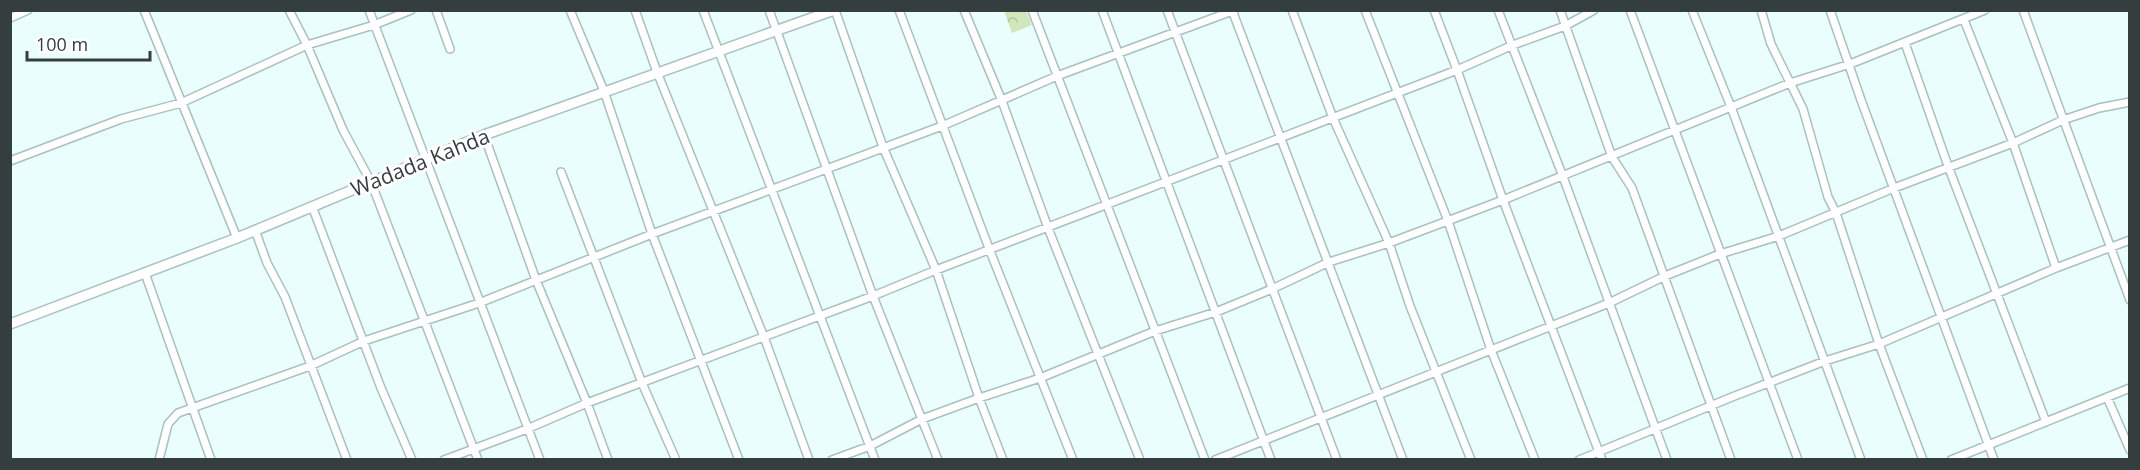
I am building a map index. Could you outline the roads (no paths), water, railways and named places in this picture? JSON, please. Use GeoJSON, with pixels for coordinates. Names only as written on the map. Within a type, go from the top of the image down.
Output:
{"type":"FeatureCollection","features":[{"type":"Feature","properties":{"kind":"main road","name":"Wadada Kahda"},"geometry":{"type":"LineString","coordinates":[[10,324],[237,238],[484,135],[834,10]]}},
{"type":"Feature","properties":{"kind":"street"},"geometry":{"type":"LineString","coordinates":[[13,15],[28,10]]}},
{"type":"Feature","properties":{"kind":"street"},"geometry":{"type":"LineString","coordinates":[[144,10],[237,238]]}},
{"type":"Feature","properties":{"kind":"street"},"geometry":{"type":"LineString","coordinates":[[289,10],[307,45],[343,130],[371,182],[478,459]]}},
{"type":"Feature","properties":{"kind":"street"},"geometry":{"type":"LineString","coordinates":[[369,10],[540,459]]}},
{"type":"Feature","properties":{"kind":"street"},"geometry":{"type":"LineString","coordinates":[[10,161],[121,119],[182,103],[307,45],[374,25],[411,10]]}},
{"type":"Feature","properties":{"kind":"street"},"geometry":{"type":"LineString","coordinates":[[436,10],[450,50]]}},
{"type":"Feature","properties":{"kind":"street"},"geometry":{"type":"LineString","coordinates":[[570,10],[604,91],[652,234],[739,459]]}},
{"type":"Feature","properties":{"kind":"street"},"geometry":{"type":"LineString","coordinates":[[635,10],[657,72],[764,337],[809,459]]}},
{"type":"Feature","properties":{"kind":"street"},"geometry":{"type":"LineString","coordinates":[[703,10],[875,459]]}},
{"type":"Feature","properties":{"kind":"street"},"geometry":{"type":"LineString","coordinates":[[769,10],[873,296],[938,459]]}},
{"type":"Feature","properties":{"kind":"street"},"geometry":{"type":"LineString","coordinates":[[834,10],[883,147],[936,270],[979,398],[1003,459]]}},
{"type":"Feature","properties":{"kind":"street"},"geometry":{"type":"LineString","coordinates":[[899,10],[990,251],[1073,459]]}},
{"type":"Feature","properties":{"kind":"street"},"geometry":{"type":"LineString","coordinates":[[964,10],[1002,101],[1048,228],[1140,459]]}},
{"type":"Feature","properties":{"kind":"street"},"geometry":{"type":"LineString","coordinates":[[1032,10],[1205,459]]}},
{"type":"Feature","properties":{"kind":"street"},"geometry":{"type":"LineString","coordinates":[[1102,10],[1271,459]]}},
{"type":"Feature","properties":{"kind":"street"},"geometry":{"type":"LineString","coordinates":[[1167,10],[1336,459]]}},
{"type":"Feature","properties":{"kind":"street"},"geometry":{"type":"LineString","coordinates":[[1292,10],[1333,118],[1389,243],[1435,372],[1471,459]]}},
{"type":"Feature","properties":{"kind":"street"},"geometry":{"type":"LineString","coordinates":[[1365,10],[1448,221],[1491,350],[1536,459]]}},
{"type":"Feature","properties":{"kind":"street"},"geometry":{"type":"LineString","coordinates":[[1434,10],[1503,200],[1602,459]]}},
{"type":"Feature","properties":{"kind":"street"},"geometry":{"type":"LineString","coordinates":[[1498,10],[1562,174],[1667,459]]}},
{"type":"Feature","properties":{"kind":"street"},"geometry":{"type":"LineString","coordinates":[[1560,10],[1612,157],[1632,188],[1731,459]]}},
{"type":"Feature","properties":{"kind":"street"},"geometry":{"type":"LineString","coordinates":[[444,459],[528,429],[587,403],[873,296],[1457,70],[1513,45],[1565,26],[1594,10]]}},
{"type":"Feature","properties":{"kind":"street"},"geometry":{"type":"LineString","coordinates":[[1630,10],[1798,459]]}},
{"type":"Feature","properties":{"kind":"street"},"geometry":{"type":"LineString","coordinates":[[1692,10],[1731,107],[1861,459]]}},
{"type":"Feature","properties":{"kind":"street"},"geometry":{"type":"LineString","coordinates":[[1761,10],[1771,44],[1803,110],[1828,197],[1836,213],[1879,344],[1923,459]]}},
{"type":"Feature","properties":{"kind":"street"},"geometry":{"type":"LineString","coordinates":[[1830,10],[1994,459]]}},
{"type":"Feature","properties":{"kind":"street"},"geometry":{"type":"LineString","coordinates":[[832,459],[870,446],[922,419],[1040,378],[1155,331],[1216,312],[1329,262],[1389,243],[1503,200],[1562,174],[1612,157],[1790,83],[1850,64],[1985,10]]}},
{"type":"Feature","properties":{"kind":"street"},"geometry":{"type":"LineString","coordinates":[[2023,10],[2130,300]]}},
{"type":"Feature","properties":{"kind":"street"},"geometry":{"type":"LineString","coordinates":[[159,459],[168,424],[178,414],[192,408],[310,366],[364,340],[479,303],[652,234],[942,126],[1057,76],[1233,11],[1403,459]]}},
{"type":"Feature","properties":{"kind":"street"},"geometry":{"type":"LineString","coordinates":[[1964,20],[2013,143],[2056,268]]}},
{"type":"Feature","properties":{"kind":"street"},"geometry":{"type":"LineString","coordinates":[[1905,43],[1948,166],[2046,422]]}},
{"type":"Feature","properties":{"kind":"street"},"geometry":{"type":"LineString","coordinates":[[1215,459],[1609,303],[1665,276],[1720,254],[1779,236],[1948,166],[2013,143],[2063,120],[2099,108],[2130,102]]}},
{"type":"Feature","properties":{"kind":"street"},"geometry":{"type":"LineString","coordinates":[[484,135],[536,280],[608,459]]}},
{"type":"Feature","properties":{"kind":"street"},"geometry":{"type":"LineString","coordinates":[[561,172],[642,383],[676,459]]}},
{"type":"Feature","properties":{"kind":"street"},"geometry":{"type":"LineString","coordinates":[[312,206],[381,388],[412,459]]}},
{"type":"Feature","properties":{"kind":"street"},"geometry":{"type":"LineString","coordinates":[[255,230],[267,263],[285,297],[347,459]]}},
{"type":"Feature","properties":{"kind":"street"},"geometry":{"type":"LineString","coordinates":[[1579,459],[1825,362],[1879,344],[2056,268],[2130,240]]}},
{"type":"Feature","properties":{"kind":"street"},"geometry":{"type":"LineString","coordinates":[[145,273],[211,459]]}},
{"type":"Feature","properties":{"kind":"street"},"geometry":{"type":"LineString","coordinates":[[1951,459],[2130,388]]}},
{"type":"Feature","properties":{"kind":"street"},"geometry":{"type":"LineString","coordinates":[[2107,397],[2130,450]]}}]}
